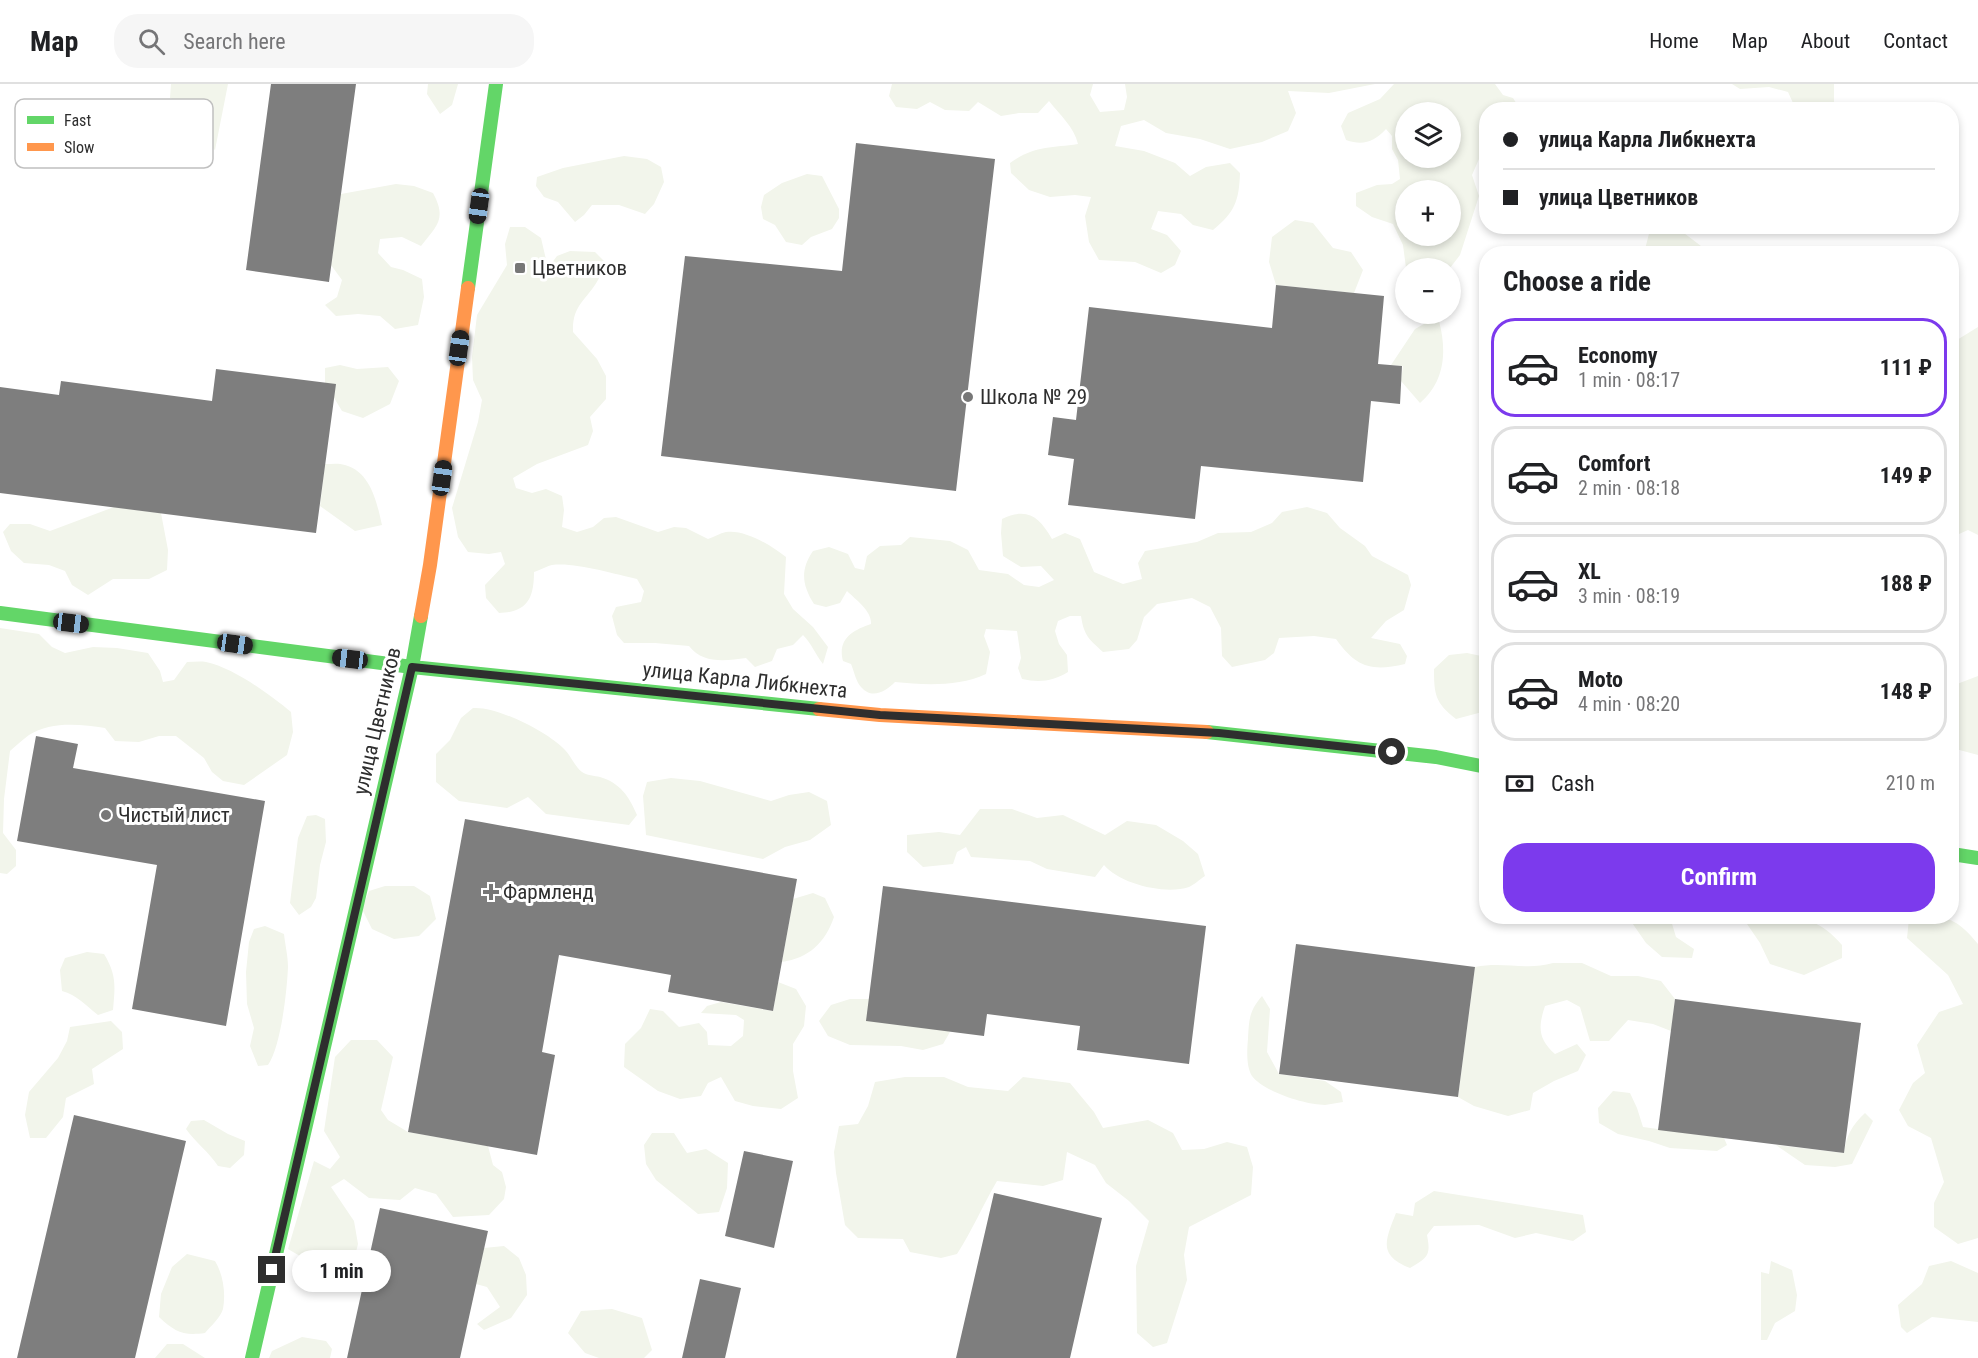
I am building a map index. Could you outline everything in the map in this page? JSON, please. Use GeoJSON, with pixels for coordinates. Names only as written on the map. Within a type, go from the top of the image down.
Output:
{"type":"FeatureCollection","features":[{"type":"Feature","properties":{"kind":"main road","name":"улица Цветников"},"geometry":{"type":"LineString","coordinates":[[252,1358],[412,667],[430,565],[496,84]]}},
{"type":"Feature","properties":{"kind":"main road","name":"улица Карла Либкнехта"},"geometry":{"type":"LineString","coordinates":[[0,613],[412,667],[870,714],[1219,733],[1436,757],[1479,765]]}},
{"type":"Feature","properties":{"kind":"main road"},"geometry":{"type":"LineString","coordinates":[[1959,855],[1978,858]]}},
{"type":"Feature","properties":{"kind":"shaded area"},"geometry":{"type":"Polygon","coordinates":[[[171,84],[228,84],[215,150],[213,148],[213,99],[170,98],[171,84]]]}},
{"type":"Feature","properties":{"kind":"shaded area"},"geometry":{"type":"Polygon","coordinates":[[[428,84],[458,84],[452,105],[440,114],[427,94],[428,84]]]}},
{"type":"Feature","properties":{"kind":"shaded area"},"geometry":{"type":"Polygon","coordinates":[[[892,84],[1093,84],[1090,95],[1100,112],[1124,110],[1127,97],[1125,84],[1375,84],[1329,93],[1288,91],[1296,113],[1288,131],[1262,142],[1230,149],[1200,139],[1166,133],[1144,120],[1121,126],[1115,146],[1144,151],[1175,163],[1190,176],[1206,167],[1230,163],[1240,173],[1237,199],[1231,211],[1213,230],[1193,225],[1181,214],[1158,211],[1151,229],[1167,235],[1181,251],[1175,265],[1161,273],[1135,262],[1099,260],[1089,242],[1085,216],[1091,197],[1075,195],[1050,197],[1029,190],[1011,173],[1010,163],[1027,153],[1078,144],[1070,127],[1049,101],[1038,113],[1001,116],[978,102],[969,111],[945,110],[930,102],[917,109],[896,107],[889,96],[892,84]]]}},
{"type":"Feature","properties":{"kind":"shaded area"},"geometry":{"type":"Polygon","coordinates":[[[1394,84],[1495,84],[1503,95],[1513,98],[1516,102],[1479,102],[1479,159],[1472,175],[1479,196],[1458,258],[1405,258],[1403,246],[1461,246],[1461,180],[1398,180],[1399,168],[1461,168],[1461,102],[1395,102],[1395,154],[1392,149],[1392,136],[1386,129],[1373,140],[1358,143],[1346,140],[1341,126],[1348,113],[1380,99],[1394,84]]]}},
{"type":"Feature","properties":{"kind":"shaded area"},"geometry":{"type":"Polygon","coordinates":[[[1732,84],[1834,84],[1834,102],[1793,102],[1788,92],[1769,87],[1740,89],[1732,84]]]}},
{"type":"Feature","properties":{"kind":"shaded area"},"geometry":{"type":"Polygon","coordinates":[[[624,156],[647,159],[661,167],[664,182],[654,204],[645,214],[619,205],[592,205],[575,222],[558,202],[544,197],[536,186],[537,177],[563,168],[624,156]]]}},
{"type":"Feature","properties":{"kind":"shaded area"},"geometry":{"type":"Polygon","coordinates":[[[807,174],[822,176],[839,209],[839,218],[832,229],[811,237],[802,245],[786,242],[775,225],[763,219],[761,207],[764,195],[782,183],[807,174]]]}},
{"type":"Feature","properties":{"kind":"shaded area"},"geometry":{"type":"Polygon","coordinates":[[[1395,182],[1395,228],[1393,224],[1372,217],[1356,206],[1356,193],[1377,185],[1395,182]]]}},
{"type":"Feature","properties":{"kind":"shaded area"},"geometry":{"type":"Polygon","coordinates":[[[396,184],[414,186],[433,193],[440,216],[436,227],[421,246],[402,237],[380,239],[378,253],[391,267],[422,279],[424,297],[418,325],[395,329],[380,316],[358,314],[336,316],[325,305],[337,297],[342,280],[331,265],[341,194],[396,184]]]}},
{"type":"Feature","properties":{"kind":"shaded area"},"geometry":{"type":"Polygon","coordinates":[[[1295,220],[1313,223],[1333,248],[1351,252],[1363,270],[1354,293],[1276,285],[1269,262],[1272,237],[1295,220]]]}},
{"type":"Feature","properties":{"kind":"shaded area"},"geometry":{"type":"Polygon","coordinates":[[[510,227],[525,227],[541,238],[548,268],[557,256],[570,251],[595,252],[604,261],[598,280],[577,309],[573,332],[597,359],[606,376],[606,399],[590,417],[593,431],[588,445],[537,464],[513,478],[516,488],[532,493],[546,489],[562,496],[564,510],[562,527],[577,532],[593,527],[604,518],[616,517],[658,532],[674,527],[686,528],[708,539],[733,532],[766,543],[786,557],[784,594],[793,609],[813,627],[828,647],[823,664],[803,635],[793,645],[777,649],[772,661],[755,667],[746,658],[715,660],[701,656],[689,646],[624,643],[617,635],[612,616],[616,607],[641,602],[644,591],[637,579],[594,569],[561,565],[534,572],[532,590],[527,602],[522,607],[509,612],[499,613],[486,598],[485,585],[505,564],[501,552],[489,554],[468,552],[458,537],[452,508],[478,422],[482,400],[473,380],[472,357],[477,315],[507,265],[505,244],[510,227]]]}},
{"type":"Feature","properties":{"kind":"shaded area"},"geometry":{"type":"Polygon","coordinates":[[[1649,234],[1685,234],[1701,246],[1646,246],[1649,234]]]}},
{"type":"Feature","properties":{"kind":"shaded area"},"geometry":{"type":"Polygon","coordinates":[[[1424,324],[1440,324],[1443,344],[1439,376],[1435,386],[1420,403],[1401,381],[1403,366],[1391,365],[1415,329],[1424,324]]]}},
{"type":"Feature","properties":{"kind":"shaded area"},"geometry":{"type":"Polygon","coordinates":[[[1978,327],[1978,535],[1968,530],[1959,534],[1959,339],[1978,327]]]}},
{"type":"Feature","properties":{"kind":"shaded area"},"geometry":{"type":"Polygon","coordinates":[[[340,365],[357,369],[388,367],[399,381],[390,404],[363,418],[342,411],[325,383],[325,368],[340,365]]]}},
{"type":"Feature","properties":{"kind":"shaded area"},"geometry":{"type":"Polygon","coordinates":[[[325,464],[345,465],[361,474],[371,489],[382,525],[355,531],[320,506],[325,464]]]}},
{"type":"Feature","properties":{"kind":"shaded area"},"geometry":{"type":"Polygon","coordinates":[[[114,507],[161,513],[168,550],[167,570],[149,579],[113,579],[88,595],[72,585],[65,571],[49,565],[24,563],[11,551],[3,532],[10,524],[30,524],[50,531],[114,507]]]}},
{"type":"Feature","properties":{"kind":"shaded area"},"geometry":{"type":"Polygon","coordinates":[[[1307,507],[1327,513],[1340,528],[1365,546],[1372,556],[1408,575],[1411,585],[1404,610],[1386,621],[1371,638],[1400,644],[1407,656],[1405,664],[1383,667],[1365,665],[1350,656],[1336,639],[1314,636],[1279,638],[1274,653],[1265,660],[1232,667],[1222,656],[1221,628],[1210,607],[1192,598],[1157,604],[1144,617],[1137,640],[1129,649],[1103,652],[1088,637],[1081,616],[1070,616],[1058,621],[1055,631],[1059,644],[1067,655],[1068,672],[1052,679],[1035,681],[1022,679],[1018,668],[1021,658],[1017,631],[986,629],[984,636],[990,652],[986,674],[953,683],[895,682],[883,691],[874,694],[865,691],[859,685],[851,664],[843,661],[842,653],[844,641],[848,636],[871,624],[869,615],[847,591],[840,603],[826,607],[814,604],[804,578],[806,565],[813,551],[829,547],[848,554],[855,568],[864,570],[867,556],[880,546],[901,545],[910,537],[950,541],[968,550],[979,570],[1008,574],[1024,585],[1039,587],[1054,580],[1041,566],[1021,567],[1003,556],[1002,519],[1026,514],[1037,520],[1052,539],[1065,533],[1080,539],[1094,572],[1123,584],[1142,579],[1138,563],[1145,551],[1197,542],[1218,533],[1251,532],[1272,523],[1282,512],[1307,507]]]}},
{"type":"Feature","properties":{"kind":"shaded area"},"geometry":{"type":"Polygon","coordinates":[[[0,628],[39,634],[52,647],[65,653],[93,647],[148,653],[160,671],[163,682],[174,680],[187,662],[206,662],[217,665],[262,690],[291,712],[293,732],[287,755],[244,785],[223,781],[212,772],[204,758],[176,736],[159,736],[139,742],[115,741],[105,728],[86,725],[46,727],[26,737],[10,751],[4,799],[3,833],[16,850],[16,866],[7,874],[0,873],[0,628]]]}},
{"type":"Feature","properties":{"kind":"shaded area"},"geometry":{"type":"Polygon","coordinates":[[[1467,653],[1479,656],[1479,713],[1456,719],[1440,703],[1434,685],[1434,669],[1449,655],[1467,653]]]}},
{"type":"Feature","properties":{"kind":"shaded area"},"geometry":{"type":"Polygon","coordinates":[[[1978,676],[1978,755],[1959,750],[1959,683],[1978,676]]]}},
{"type":"Feature","properties":{"kind":"shaded area"},"geometry":{"type":"Polygon","coordinates":[[[473,708],[495,711],[535,728],[565,750],[582,772],[600,777],[618,787],[627,796],[637,815],[629,825],[546,814],[528,797],[507,808],[459,801],[436,782],[436,754],[450,740],[461,718],[473,708]]]}},
{"type":"Feature","properties":{"kind":"shaded area"},"geometry":{"type":"Polygon","coordinates":[[[671,778],[700,781],[771,801],[809,792],[827,801],[831,825],[810,840],[785,847],[763,859],[646,835],[643,796],[647,782],[671,778]]]}},
{"type":"Feature","properties":{"kind":"shaded area"},"geometry":{"type":"Polygon","coordinates":[[[980,809],[1012,809],[1037,818],[1063,815],[1105,835],[1127,821],[1156,825],[1183,841],[1198,854],[1205,876],[1189,887],[1168,890],[1144,886],[1121,878],[1104,865],[1095,877],[1047,869],[1030,861],[971,857],[966,847],[957,852],[953,864],[923,867],[907,852],[907,835],[939,832],[960,835],[980,809]]]}},
{"type":"Feature","properties":{"kind":"shaded area"},"geometry":{"type":"Polygon","coordinates":[[[316,815],[325,819],[326,842],[320,865],[316,898],[311,907],[299,915],[290,903],[298,838],[307,816],[316,815]]]}},
{"type":"Feature","properties":{"kind":"shaded area"},"geometry":{"type":"Polygon","coordinates":[[[385,886],[414,886],[430,896],[436,919],[419,936],[394,939],[372,929],[362,909],[369,891],[385,886]]]}},
{"type":"Feature","properties":{"kind":"shaded area"},"geometry":{"type":"Polygon","coordinates":[[[813,893],[825,898],[834,917],[830,926],[815,948],[800,957],[782,962],[793,899],[813,893]]]}},
{"type":"Feature","properties":{"kind":"shaded area"},"geometry":{"type":"Polygon","coordinates":[[[1633,924],[1672,924],[1676,937],[1694,949],[1692,958],[1662,957],[1646,943],[1633,924]]]}},
{"type":"Feature","properties":{"kind":"shaded area"},"geometry":{"type":"Polygon","coordinates":[[[1747,924],[1816,924],[1842,945],[1842,958],[1804,975],[1770,964],[1747,924]]]}},
{"type":"Feature","properties":{"kind":"shaded area"},"geometry":{"type":"Polygon","coordinates":[[[1908,924],[1958,924],[1978,944],[1978,1238],[1958,1244],[1934,1227],[1934,1203],[1944,1182],[1931,1138],[1908,1126],[1899,1110],[1913,1083],[1925,1073],[1917,1045],[1939,1012],[1963,1004],[1948,975],[1907,938],[1908,924]]]}},
{"type":"Feature","properties":{"kind":"shaded area"},"geometry":{"type":"Polygon","coordinates":[[[265,926],[284,934],[288,967],[285,1004],[273,1056],[268,1065],[258,1066],[250,1046],[254,1028],[247,1004],[246,972],[249,942],[254,929],[265,926]]]}},
{"type":"Feature","properties":{"kind":"shaded area"},"geometry":{"type":"Polygon","coordinates":[[[87,952],[104,954],[113,975],[113,1010],[98,1015],[77,998],[62,991],[60,970],[65,958],[87,952]]]}},
{"type":"Feature","properties":{"kind":"shaded area"},"geometry":{"type":"Polygon","coordinates":[[[1553,963],[1582,963],[1611,976],[1638,976],[1661,981],[1675,999],[1671,1031],[1653,1024],[1628,1020],[1609,1041],[1590,1041],[1580,1007],[1567,1000],[1545,1006],[1541,1020],[1541,1032],[1545,1043],[1555,1054],[1577,1044],[1586,1055],[1578,1071],[1533,1093],[1530,1110],[1508,1116],[1474,1106],[1458,1097],[1475,967],[1486,965],[1534,966],[1553,963]]]}},
{"type":"Feature","properties":{"kind":"shaded area"},"geometry":{"type":"Polygon","coordinates":[[[778,982],[796,989],[806,1006],[804,1026],[793,1044],[793,1071],[798,1098],[781,1109],[753,1106],[735,1101],[721,1077],[708,1083],[701,1096],[680,1099],[658,1091],[624,1067],[625,1044],[641,1028],[650,1009],[663,1011],[679,1027],[699,1023],[707,1032],[708,1045],[731,1046],[743,1036],[744,1020],[736,1015],[701,1013],[707,1006],[721,1002],[773,1011],[778,982]]]}},
{"type":"Feature","properties":{"kind":"shaded area"},"geometry":{"type":"Polygon","coordinates":[[[1262,996],[1270,1009],[1267,1052],[1279,1074],[1325,1081],[1341,1092],[1343,1102],[1325,1105],[1297,1100],[1275,1092],[1252,1076],[1247,1058],[1249,1021],[1254,1006],[1262,996]]]}},
{"type":"Feature","properties":{"kind":"shaded area"},"geometry":{"type":"Polygon","coordinates":[[[850,999],[869,999],[950,1032],[943,1044],[923,1050],[901,1046],[850,1045],[828,1036],[819,1021],[831,1005],[850,999]]]}},
{"type":"Feature","properties":{"kind":"shaded area"},"geometry":{"type":"Polygon","coordinates":[[[111,1021],[122,1032],[123,1049],[92,1069],[94,1084],[66,1098],[63,1117],[46,1138],[30,1138],[25,1115],[29,1092],[58,1058],[67,1041],[70,1027],[111,1021]]]}},
{"type":"Feature","properties":{"kind":"shaded area"},"geometry":{"type":"Polygon","coordinates":[[[351,1040],[377,1040],[393,1057],[381,1110],[388,1120],[408,1132],[488,1146],[493,1165],[502,1172],[506,1187],[504,1199],[489,1215],[453,1217],[436,1194],[415,1188],[400,1200],[369,1198],[344,1179],[331,1187],[354,1221],[358,1244],[348,1284],[323,1283],[305,1259],[288,1249],[314,1161],[330,1169],[340,1157],[324,1131],[335,1057],[351,1040]]]}},
{"type":"Feature","properties":{"kind":"shaded area"},"geometry":{"type":"Polygon","coordinates":[[[905,1077],[944,1077],[968,1087],[1008,1091],[1023,1077],[1070,1083],[1094,1112],[1103,1128],[1148,1120],[1173,1133],[1182,1150],[1204,1149],[1227,1142],[1247,1147],[1253,1167],[1251,1195],[1189,1227],[1184,1255],[1187,1280],[1167,1343],[1153,1347],[1137,1333],[1136,1266],[1149,1221],[1106,1183],[1095,1165],[1067,1152],[1063,1180],[1043,1186],[997,1181],[957,1254],[941,1258],[910,1252],[903,1239],[858,1238],[845,1225],[834,1152],[839,1126],[858,1124],[868,1106],[875,1082],[905,1077]]]}},
{"type":"Feature","properties":{"kind":"shaded area"},"geometry":{"type":"Polygon","coordinates":[[[1613,1091],[1630,1093],[1643,1127],[1724,1138],[1727,1145],[1717,1151],[1670,1148],[1618,1134],[1599,1123],[1598,1108],[1613,1091]]]}},
{"type":"Feature","properties":{"kind":"shaded area"},"geometry":{"type":"Polygon","coordinates":[[[1865,1113],[1873,1121],[1852,1164],[1835,1167],[1805,1165],[1776,1145],[1844,1153],[1850,1131],[1865,1113]]]}},
{"type":"Feature","properties":{"kind":"shaded area"},"geometry":{"type":"Polygon","coordinates":[[[204,1120],[245,1141],[244,1155],[230,1168],[218,1166],[186,1129],[191,1121],[204,1120]]]}},
{"type":"Feature","properties":{"kind":"shaded area"},"geometry":{"type":"Polygon","coordinates":[[[652,1133],[674,1133],[687,1153],[706,1149],[728,1163],[727,1188],[719,1212],[698,1214],[656,1180],[646,1164],[644,1145],[652,1133]]]}},
{"type":"Feature","properties":{"kind":"shaded area"},"geometry":{"type":"Polygon","coordinates":[[[1434,1191],[1583,1215],[1586,1232],[1573,1241],[1536,1233],[1515,1238],[1479,1225],[1434,1226],[1427,1235],[1429,1247],[1427,1255],[1410,1268],[1393,1258],[1389,1252],[1387,1239],[1389,1232],[1396,1213],[1413,1216],[1415,1203],[1434,1191]]]}},
{"type":"Feature","properties":{"kind":"shaded area"},"geometry":{"type":"Polygon","coordinates":[[[504,1246],[519,1258],[526,1275],[527,1295],[511,1318],[484,1330],[477,1324],[500,1307],[487,1287],[476,1284],[484,1248],[504,1246]]]}},
{"type":"Feature","properties":{"kind":"shaded area"},"geometry":{"type":"Polygon","coordinates":[[[187,1254],[215,1261],[222,1278],[223,1309],[218,1319],[205,1333],[180,1332],[159,1317],[161,1294],[172,1267],[187,1254]]]}},
{"type":"Feature","properties":{"kind":"shaded area"},"geometry":{"type":"Polygon","coordinates":[[[1771,1261],[1792,1270],[1797,1295],[1795,1311],[1775,1323],[1767,1340],[1761,1340],[1761,1272],[1769,1274],[1771,1261]]]}},
{"type":"Feature","properties":{"kind":"shaded area"},"geometry":{"type":"Polygon","coordinates":[[[1951,1261],[1978,1273],[1978,1322],[1932,1317],[1907,1333],[1901,1327],[1898,1305],[1922,1284],[1929,1266],[1951,1261]]]}},
{"type":"Feature","properties":{"kind":"shaded area"},"geometry":{"type":"Polygon","coordinates":[[[612,1309],[642,1318],[652,1350],[644,1358],[599,1358],[585,1353],[568,1333],[581,1311],[612,1309]]]}},
{"type":"Feature","properties":{"kind":"shaded area"},"geometry":{"type":"Polygon","coordinates":[[[302,1337],[326,1341],[332,1349],[330,1358],[269,1358],[272,1351],[302,1337]]]}},
{"type":"Feature","properties":{"kind":"shaded area"},"geometry":{"type":"Polygon","coordinates":[[[167,1344],[183,1344],[205,1358],[155,1358],[167,1344]]]}},
{"type":"Feature","properties":{"kind":"building"},"geometry":{"type":"Polygon","coordinates":[[[271,84],[356,84],[329,282],[246,270],[271,84]]]}},
{"type":"Feature","properties":{"kind":"building"},"geometry":{"type":"Polygon","coordinates":[[[856,143],[995,159],[956,491],[661,456],[685,256],[842,271],[856,143]]]}},
{"type":"Feature","properties":{"kind":"building"},"geometry":{"type":"Polygon","coordinates":[[[1276,285],[1384,296],[1378,364],[1402,366],[1400,404],[1371,401],[1363,482],[1201,466],[1195,519],[1068,505],[1074,459],[1048,455],[1053,417],[1076,420],[1089,307],[1272,328],[1276,285]]]}},
{"type":"Feature","properties":{"kind":"building"},"geometry":{"type":"Polygon","coordinates":[[[216,369],[336,384],[316,533],[0,493],[0,387],[59,395],[61,381],[212,401],[216,369]]]}},
{"type":"Feature","properties":{"kind":"building"},"geometry":{"type":"Polygon","coordinates":[[[36,736],[78,744],[73,768],[265,801],[226,1026],[132,1009],[157,865],[17,841],[36,736]]]}},
{"type":"Feature","properties":{"kind":"building"},"geometry":{"type":"Polygon","coordinates":[[[465,819],[797,879],[773,1011],[668,992],[671,975],[559,955],[542,1052],[555,1055],[537,1155],[408,1132],[465,819]]]}},
{"type":"Feature","properties":{"kind":"building"},"geometry":{"type":"Polygon","coordinates":[[[883,886],[1206,926],[1189,1064],[1077,1050],[1080,1026],[987,1014],[984,1036],[866,1021],[883,886]]]}},
{"type":"Feature","properties":{"kind":"building"},"geometry":{"type":"Polygon","coordinates":[[[1296,944],[1475,967],[1458,1097],[1279,1074],[1296,944]]]}},
{"type":"Feature","properties":{"kind":"building"},"geometry":{"type":"Polygon","coordinates":[[[1675,999],[1861,1023],[1844,1153],[1658,1130],[1675,999]]]}},
{"type":"Feature","properties":{"kind":"building"},"geometry":{"type":"Polygon","coordinates":[[[74,1115],[186,1141],[135,1358],[17,1358],[74,1115]]]}},
{"type":"Feature","properties":{"kind":"building"},"geometry":{"type":"Polygon","coordinates":[[[744,1151],[793,1161],[774,1248],[725,1236],[744,1151]]]}},
{"type":"Feature","properties":{"kind":"building"},"geometry":{"type":"Polygon","coordinates":[[[994,1193],[1102,1218],[1070,1358],[956,1358],[994,1193]]]}},
{"type":"Feature","properties":{"kind":"building"},"geometry":{"type":"Polygon","coordinates":[[[380,1208],[488,1231],[460,1358],[347,1358],[380,1208]]]}},
{"type":"Feature","properties":{"kind":"building"},"geometry":{"type":"Polygon","coordinates":[[[700,1279],[741,1288],[725,1358],[682,1358],[700,1279]]]}},
{"type":"Feature","properties":{"kind":"traffic: fast"},"geometry":{"type":"LineString","coordinates":[[468,288],[496,84]]}},
{"type":"Feature","properties":{"kind":"traffic: fast"},"geometry":{"type":"LineString","coordinates":[[0,613],[412,667],[819,709]]}},
{"type":"Feature","properties":{"kind":"traffic: fast"},"geometry":{"type":"LineString","coordinates":[[252,1358],[412,667],[421,616]]}},
{"type":"Feature","properties":{"kind":"traffic: fast"},"geometry":{"type":"LineString","coordinates":[[1207,732],[1436,757],[1479,766]]}},
{"type":"Feature","properties":{"kind":"traffic: fast"},"geometry":{"type":"LineString","coordinates":[[1959,855],[1978,858]]}},
{"type":"Feature","properties":{"kind":"traffic: slow"},"geometry":{"type":"LineString","coordinates":[[421,616],[468,288]]}},
{"type":"Feature","properties":{"kind":"traffic: slow"},"geometry":{"type":"LineString","coordinates":[[819,709],[880,715],[1207,732]]}},
{"type":"Feature","properties":{"kind":"place","name":"Цветников"},"geometry":{"type":"Point","coordinates":[520,268]}},
{"type":"Feature","properties":{"kind":"place","name":"Школа № 29"},"geometry":{"type":"Point","coordinates":[968,397]}},
{"type":"Feature","properties":{"kind":"place","name":"Чистый лист"},"geometry":{"type":"Point","coordinates":[106,815]}},
{"type":"Feature","properties":{"kind":"place","name":"Фармленд"},"geometry":{"type":"Point","coordinates":[491,892]}},
{"type":"Feature","properties":{"kind":"route"},"geometry":{"type":"LineString","coordinates":[[272,1270],[412,667],[880,715],[1219,733],[1392,752]]}}]}
